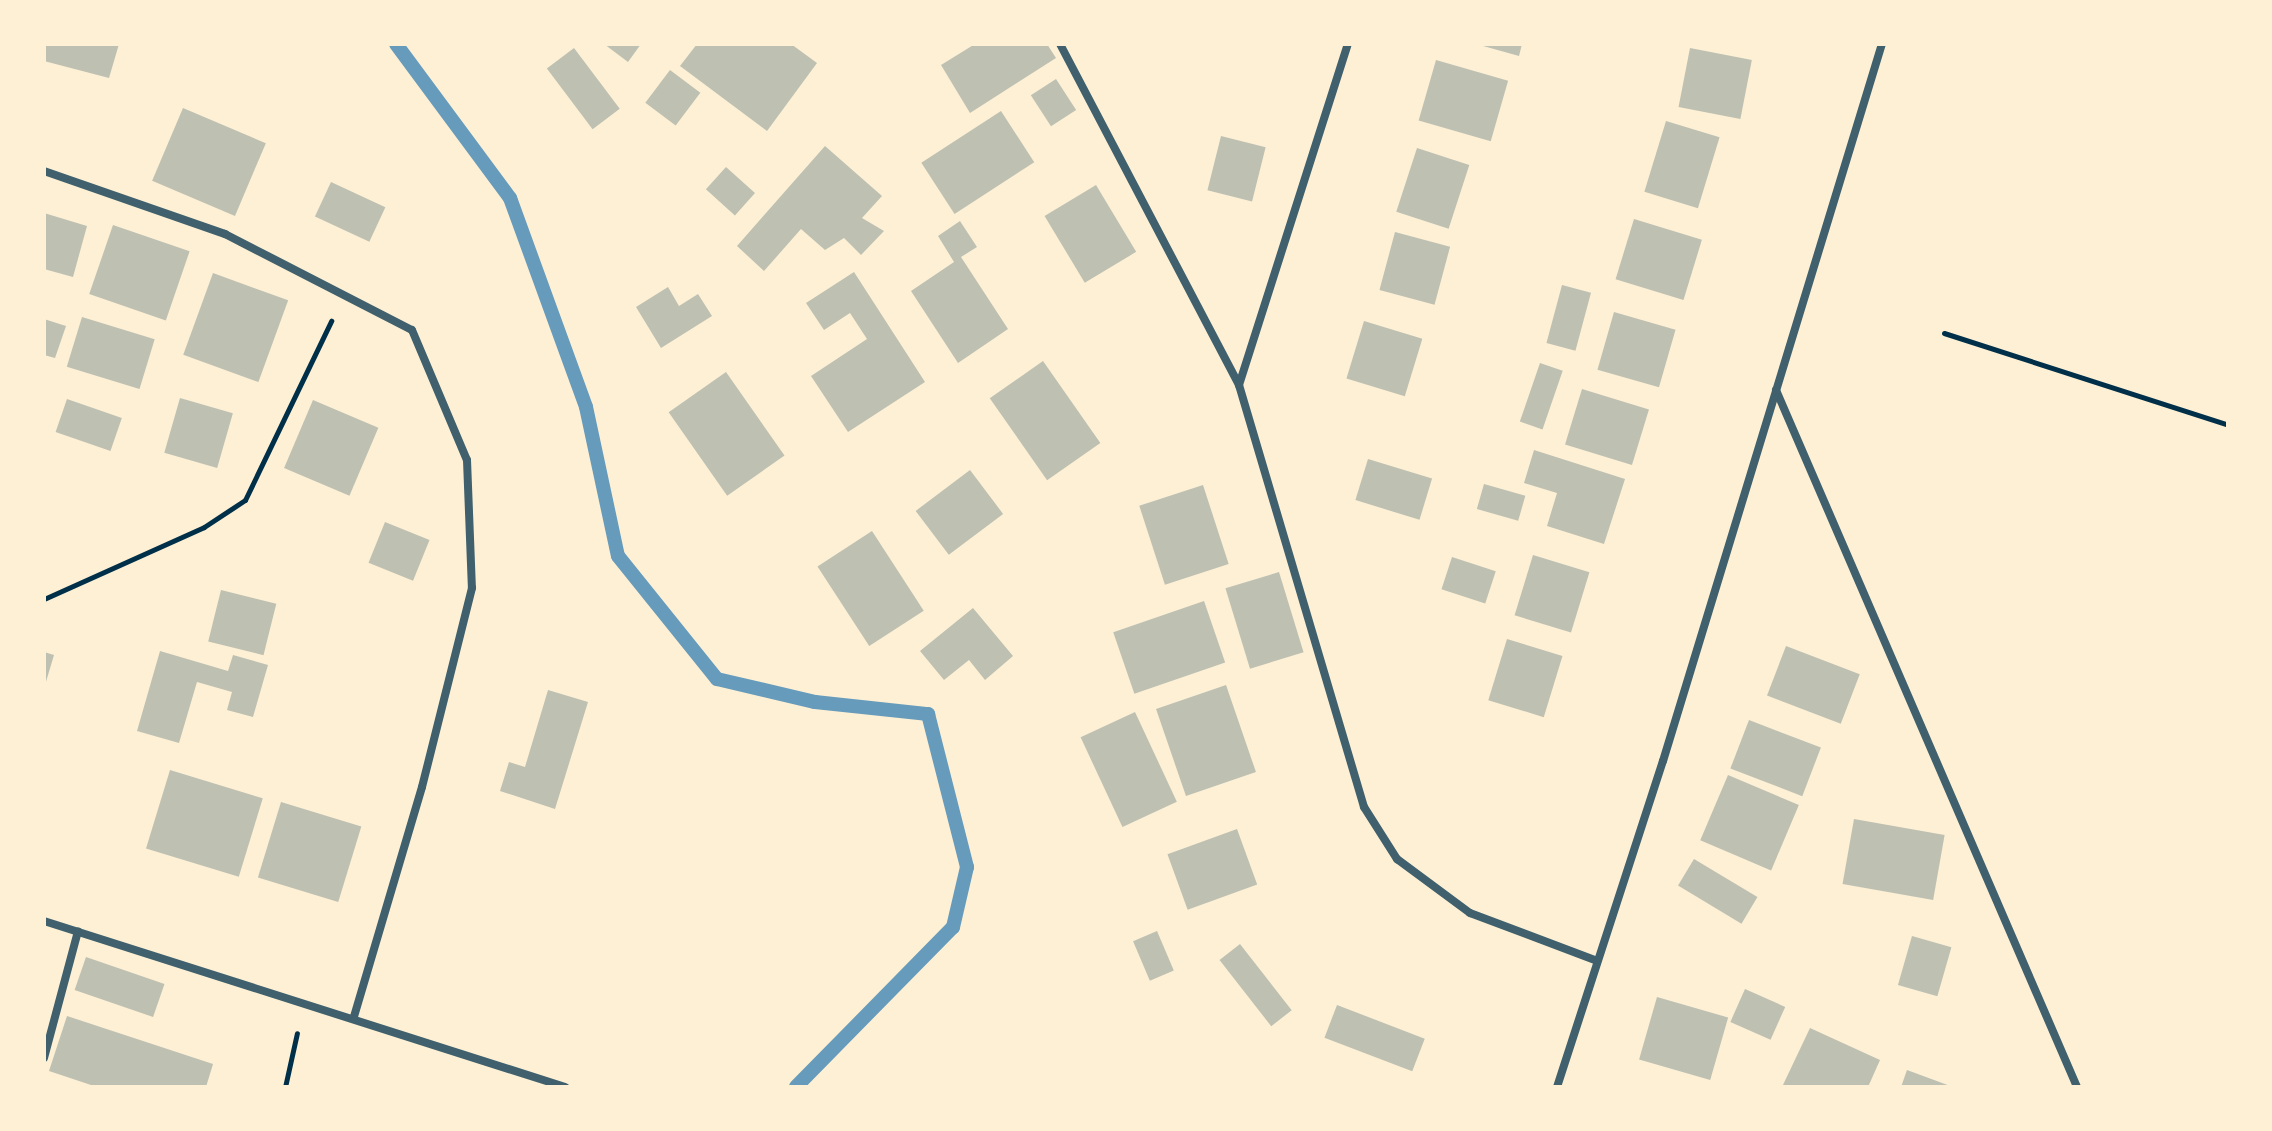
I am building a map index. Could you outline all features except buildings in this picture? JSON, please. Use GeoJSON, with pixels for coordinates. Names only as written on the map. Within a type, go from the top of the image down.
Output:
{"type":"FeatureCollection","features":[{"type":"Feature","properties":{"kind":"street"},"geometry":{"type":"LineString","coordinates":[[1060,44],[1239,385],[1364,807],[1397,859],[1470,913],[1595,960]]}},
{"type":"Feature","properties":{"kind":"street"},"geometry":{"type":"LineString","coordinates":[[1239,385],[1348,44]]}},
{"type":"Feature","properties":{"kind":"street"},"geometry":{"type":"LineString","coordinates":[[1557,1087],[1595,960],[1663,761],[1882,44]]}},
{"type":"Feature","properties":{"kind":"street"},"geometry":{"type":"LineString","coordinates":[[44,171],[225,234],[412,330],[467,460],[472,588],[422,787],[354,1017]]}},
{"type":"Feature","properties":{"kind":"street"},"geometry":{"type":"LineString","coordinates":[[1775,390],[2077,1087]]}},
{"type":"Feature","properties":{"kind":"street"},"geometry":{"type":"LineString","coordinates":[[44,921],[304,1001],[565,1087]]}},
{"type":"Feature","properties":{"kind":"street"},"geometry":{"type":"LineString","coordinates":[[44,1058],[78,931]]}},
{"type":"Feature","properties":{"kind":"path"},"geometry":{"type":"LineString","coordinates":[[44,599],[204,527],[245,500],[343,295]]}},
{"type":"Feature","properties":{"kind":"path"},"geometry":{"type":"LineString","coordinates":[[1944,333],[2228,425]]}},
{"type":"Feature","properties":{"kind":"path"},"geometry":{"type":"LineString","coordinates":[[285,1087],[304,1001]]}},
{"type":"Feature","properties":{"kind":"waterway"},"geometry":{"type":"LineString","coordinates":[[396,44],[510,198],[586,407],[618,556],[717,679],[815,702],[928,714],[967,867],[953,927],[796,1087]]}}]}
